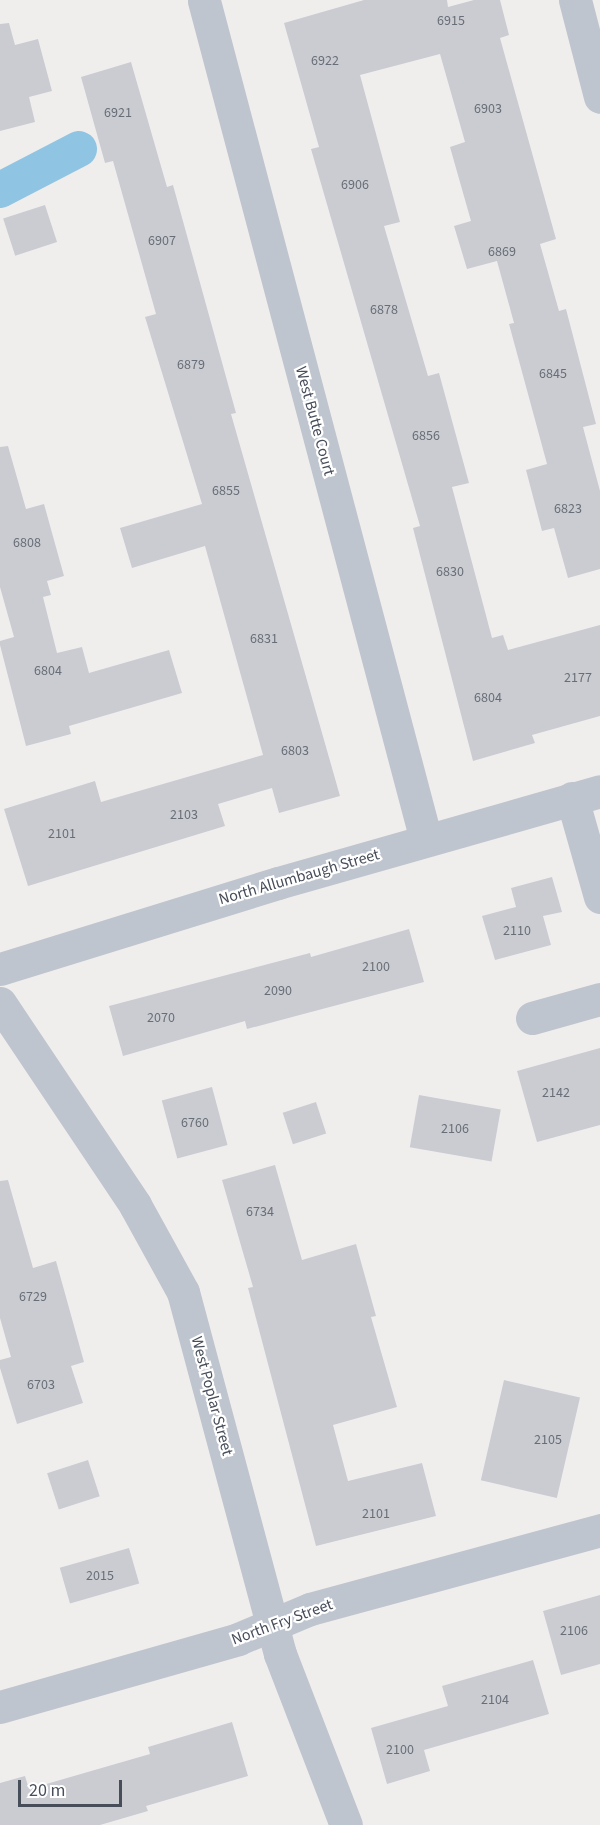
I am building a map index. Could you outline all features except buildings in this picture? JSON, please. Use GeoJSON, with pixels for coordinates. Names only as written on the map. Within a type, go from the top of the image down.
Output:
{"type":"FeatureCollection","features":[{"type":"Feature","properties":{"kind":"street"},"geometry":{"type":"LineString","coordinates":[[575,0],[600,98]]}},
{"type":"Feature","properties":{"kind":"street","name":"West Butte Court"},"geometry":{"type":"LineString","coordinates":[[204,1],[426,840]]}},
{"type":"Feature","properties":{"kind":"street"},"geometry":{"type":"LineString","coordinates":[[586,794],[600,897]]}},
{"type":"Feature","properties":{"kind":"street","name":"North Allumbaugh Street"},"geometry":{"type":"LineString","coordinates":[[0,969],[586,794]]}},
{"type":"Feature","properties":{"kind":"street"},"geometry":{"type":"LineString","coordinates":[[532,1018],[600,999]]}},
{"type":"Feature","properties":{"kind":"street","name":"West Poplar Street"},"geometry":{"type":"LineString","coordinates":[[0,1003],[135,1205],[183,1292],[272,1625],[346,1825]]}},
{"type":"Feature","properties":{"kind":"street","name":"North Fry Street"},"geometry":{"type":"LineString","coordinates":[[0,1707],[238,1639],[310,1609],[600,1530]]}},
{"type":"Feature","properties":{"kind":"waterway"},"geometry":{"type":"LineString","coordinates":[[0,190],[79,149]]}}]}
